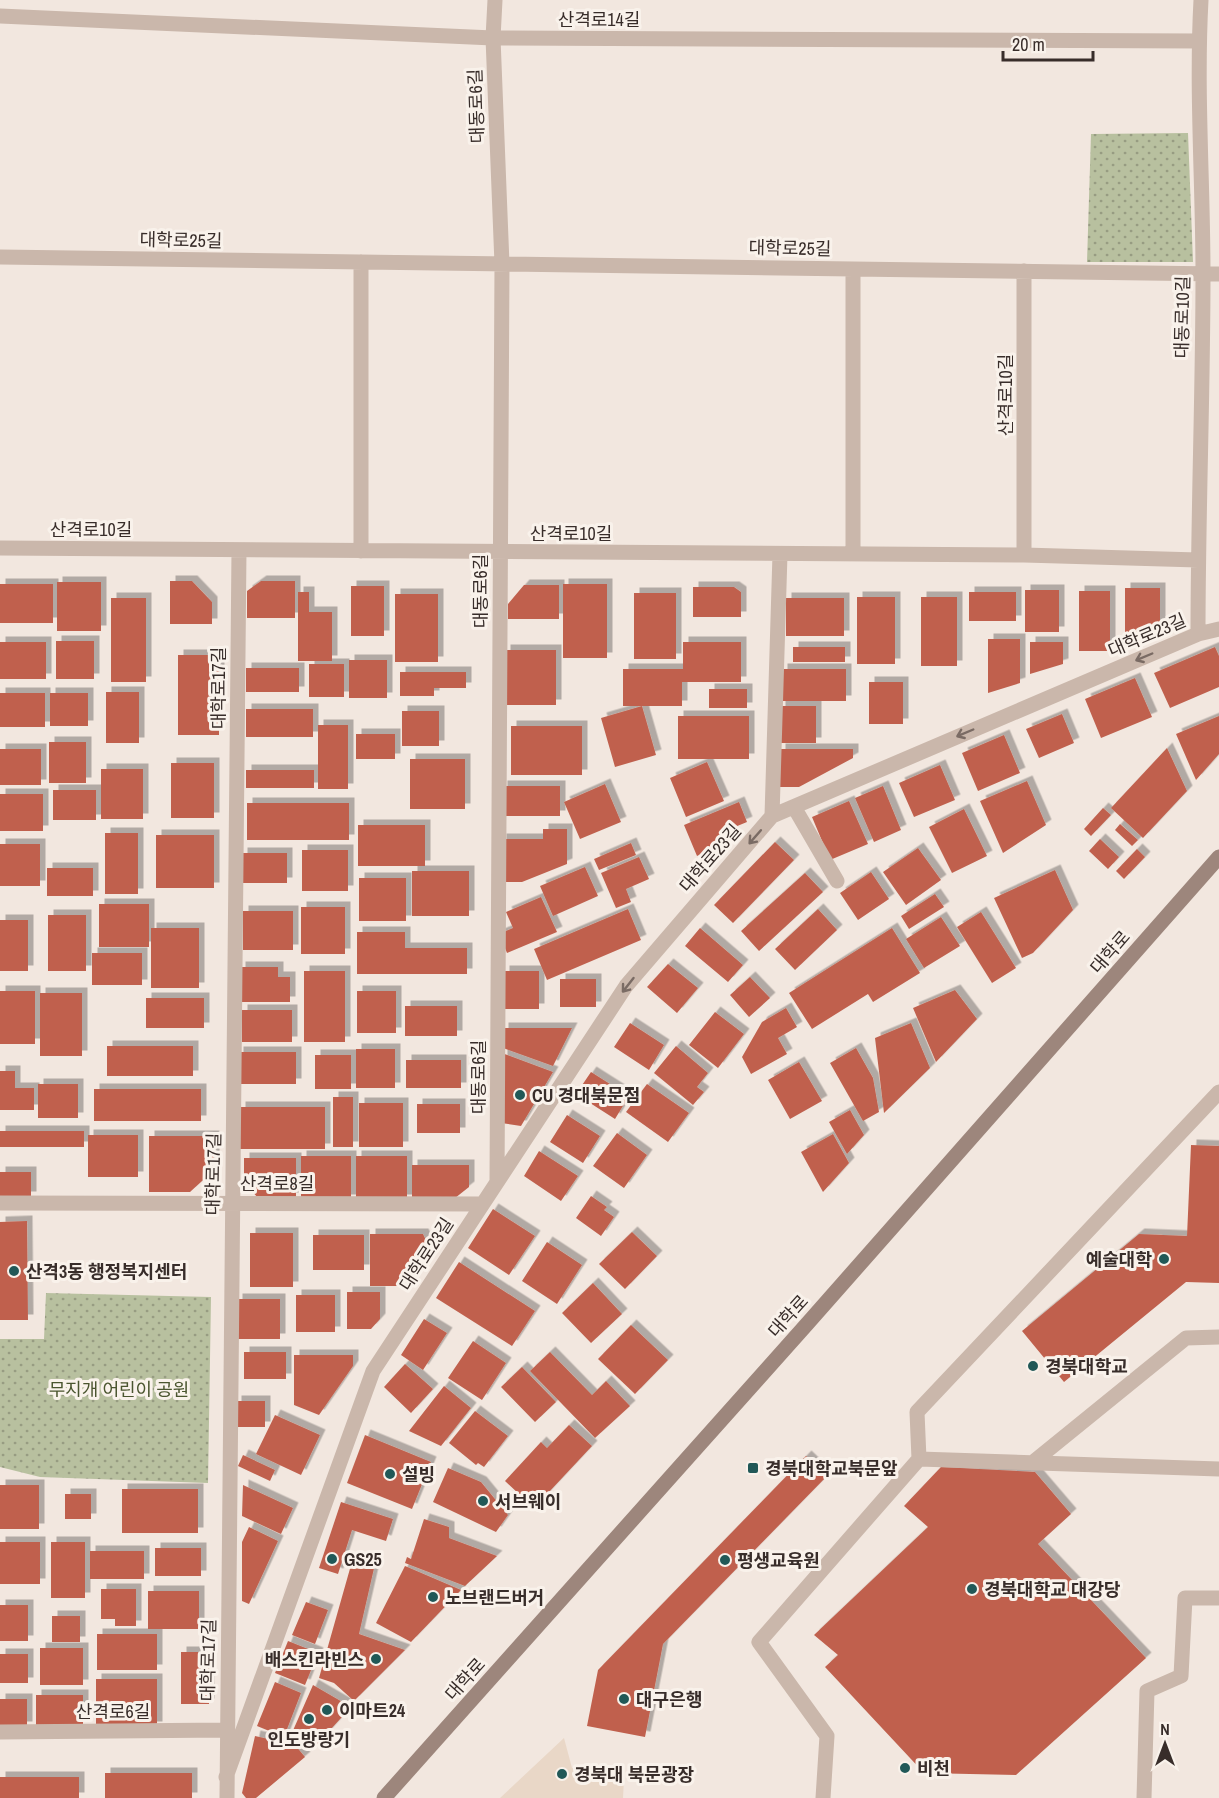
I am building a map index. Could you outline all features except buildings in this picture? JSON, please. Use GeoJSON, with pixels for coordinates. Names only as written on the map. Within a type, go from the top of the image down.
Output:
{"type":"FeatureCollection","features":[{"type":"Feature","properties":{"kind":"main road","name":"대학로"},"geometry":{"type":"LineString","coordinates":[[384,1798],[1219,857]]}},
{"type":"Feature","properties":{"kind":"street","name":"대동로6길"},"geometry":{"type":"LineString","coordinates":[[495,0],[493,38],[502,264],[497,1182]]}},
{"type":"Feature","properties":{"kind":"street","name":"대동로10길"},"geometry":{"type":"LineString","coordinates":[[1198,634],[1203,274],[1199,41],[1201,0]]}},
{"type":"Feature","properties":{"kind":"street","name":"산격로14길"},"geometry":{"type":"LineString","coordinates":[[0,16],[493,38],[1199,41]]}},
{"type":"Feature","properties":{"kind":"street","name":"대학로25길"},"geometry":{"type":"LineString","coordinates":[[0,257],[1219,274]]}},
{"type":"Feature","properties":{"kind":"street"},"geometry":{"type":"LineString","coordinates":[[362,262],[362,551]]}},
{"type":"Feature","properties":{"kind":"street"},"geometry":{"type":"LineString","coordinates":[[853,269],[853,554]]}},
{"type":"Feature","properties":{"kind":"street","name":"산격로10길"},"geometry":{"type":"LineString","coordinates":[[1024,271],[1024,555]]}},
{"type":"Feature","properties":{"kind":"street","name":"산격로10길"},"geometry":{"type":"LineString","coordinates":[[0,548],[1024,555],[1198,560]]}},
{"type":"Feature","properties":{"kind":"street","name":"대학로17길"},"geometry":{"type":"LineString","coordinates":[[227,1798],[239,550]]}},
{"type":"Feature","properties":{"kind":"street"},"geometry":{"type":"LineString","coordinates":[[772,816],[780,554]]}},
{"type":"Feature","properties":{"kind":"street","name":"대학로23길"},"geometry":{"type":"LineString","coordinates":[[226,1777],[373,1371],[626,986],[772,816],[1198,634],[1219,628]]}},
{"type":"Feature","properties":{"kind":"street"},"geometry":{"type":"LineString","coordinates":[[794,807],[837,881]]}},
{"type":"Feature","properties":{"kind":"street"},"geometry":{"type":"LineString","coordinates":[[823,1798],[827,1736],[759,1642],[919,1459],[917,1412],[1219,1092]]}},
{"type":"Feature","properties":{"kind":"street","name":"산격로8길"},"geometry":{"type":"LineString","coordinates":[[0,1203],[482,1204]]}},
{"type":"Feature","properties":{"kind":"street"},"geometry":{"type":"LineString","coordinates":[[1032,1463],[1186,1338],[1219,1337]]}},
{"type":"Feature","properties":{"kind":"street"},"geometry":{"type":"LineString","coordinates":[[919,1459],[1219,1469]]}},
{"type":"Feature","properties":{"kind":"street"},"geometry":{"type":"LineString","coordinates":[[1144,1798],[1147,1691],[1180,1676],[1185,1598],[1219,1598]]}},
{"type":"Feature","properties":{"kind":"street","name":"산격로6길"},"geometry":{"type":"LineString","coordinates":[[0,1732],[227,1730]]}},
{"type":"Feature","properties":{"kind":"green space"},"geometry":{"type":"Polygon","coordinates":[[[1188,133],[1193,262],[1087,262],[1091,134],[1188,133]]]}},
{"type":"Feature","properties":{"kind":"green space","name":"무지개 어린이 공원"},"geometry":{"type":"Polygon","coordinates":[[[46,1293],[211,1297],[208,1483],[40,1477],[0,1467],[0,1339],[44,1339],[46,1293]]]}},
{"type":"Feature","properties":{"kind":"shaded area","name":"경북대 북문광장"},"geometry":{"type":"Polygon","coordinates":[[[564,1738],[572,1768],[624,1779],[623,1798],[500,1798],[564,1738]]]}},
{"type":"Feature","properties":{"kind":"place","name":"CU 경대북문점"},"geometry":{"type":"Point","coordinates":[520,1095]}},
{"type":"Feature","properties":{"kind":"place","name":"예술대학"},"geometry":{"type":"Point","coordinates":[1164,1259]}},
{"type":"Feature","properties":{"kind":"place","name":"산격3동 행정복지센터"},"geometry":{"type":"Point","coordinates":[14,1271]}},
{"type":"Feature","properties":{"kind":"place","name":"경북대학교"},"geometry":{"type":"Point","coordinates":[1033,1366]}},
{"type":"Feature","properties":{"kind":"place","name":"경북대학교북문앞"},"geometry":{"type":"Point","coordinates":[753,1468]}},
{"type":"Feature","properties":{"kind":"place","name":"설빙"},"geometry":{"type":"Point","coordinates":[390,1474]}},
{"type":"Feature","properties":{"kind":"place","name":"서브웨이"},"geometry":{"type":"Point","coordinates":[483,1501]}},
{"type":"Feature","properties":{"kind":"place","name":"GS25"},"geometry":{"type":"Point","coordinates":[332,1559]}},
{"type":"Feature","properties":{"kind":"place","name":"평생교육원"},"geometry":{"type":"Point","coordinates":[725,1560]}},
{"type":"Feature","properties":{"kind":"place","name":"경북대학교 대강당"},"geometry":{"type":"Point","coordinates":[972,1589]}},
{"type":"Feature","properties":{"kind":"place","name":"노브랜드버거"},"geometry":{"type":"Point","coordinates":[433,1597]}},
{"type":"Feature","properties":{"kind":"place","name":"배스킨라빈스"},"geometry":{"type":"Point","coordinates":[376,1659]}},
{"type":"Feature","properties":{"kind":"place","name":"대구은행"},"geometry":{"type":"Point","coordinates":[624,1699]}},
{"type":"Feature","properties":{"kind":"place","name":"이마트24"},"geometry":{"type":"Point","coordinates":[327,1710]}},
{"type":"Feature","properties":{"kind":"place","name":"인도방랑기"},"geometry":{"type":"Point","coordinates":[309,1719]}},
{"type":"Feature","properties":{"kind":"place","name":"비천"},"geometry":{"type":"Point","coordinates":[905,1768]}},
{"type":"Feature","properties":{"kind":"place","name":"경북대 북문광장"},"geometry":{"type":"Point","coordinates":[562,1774]}}]}
